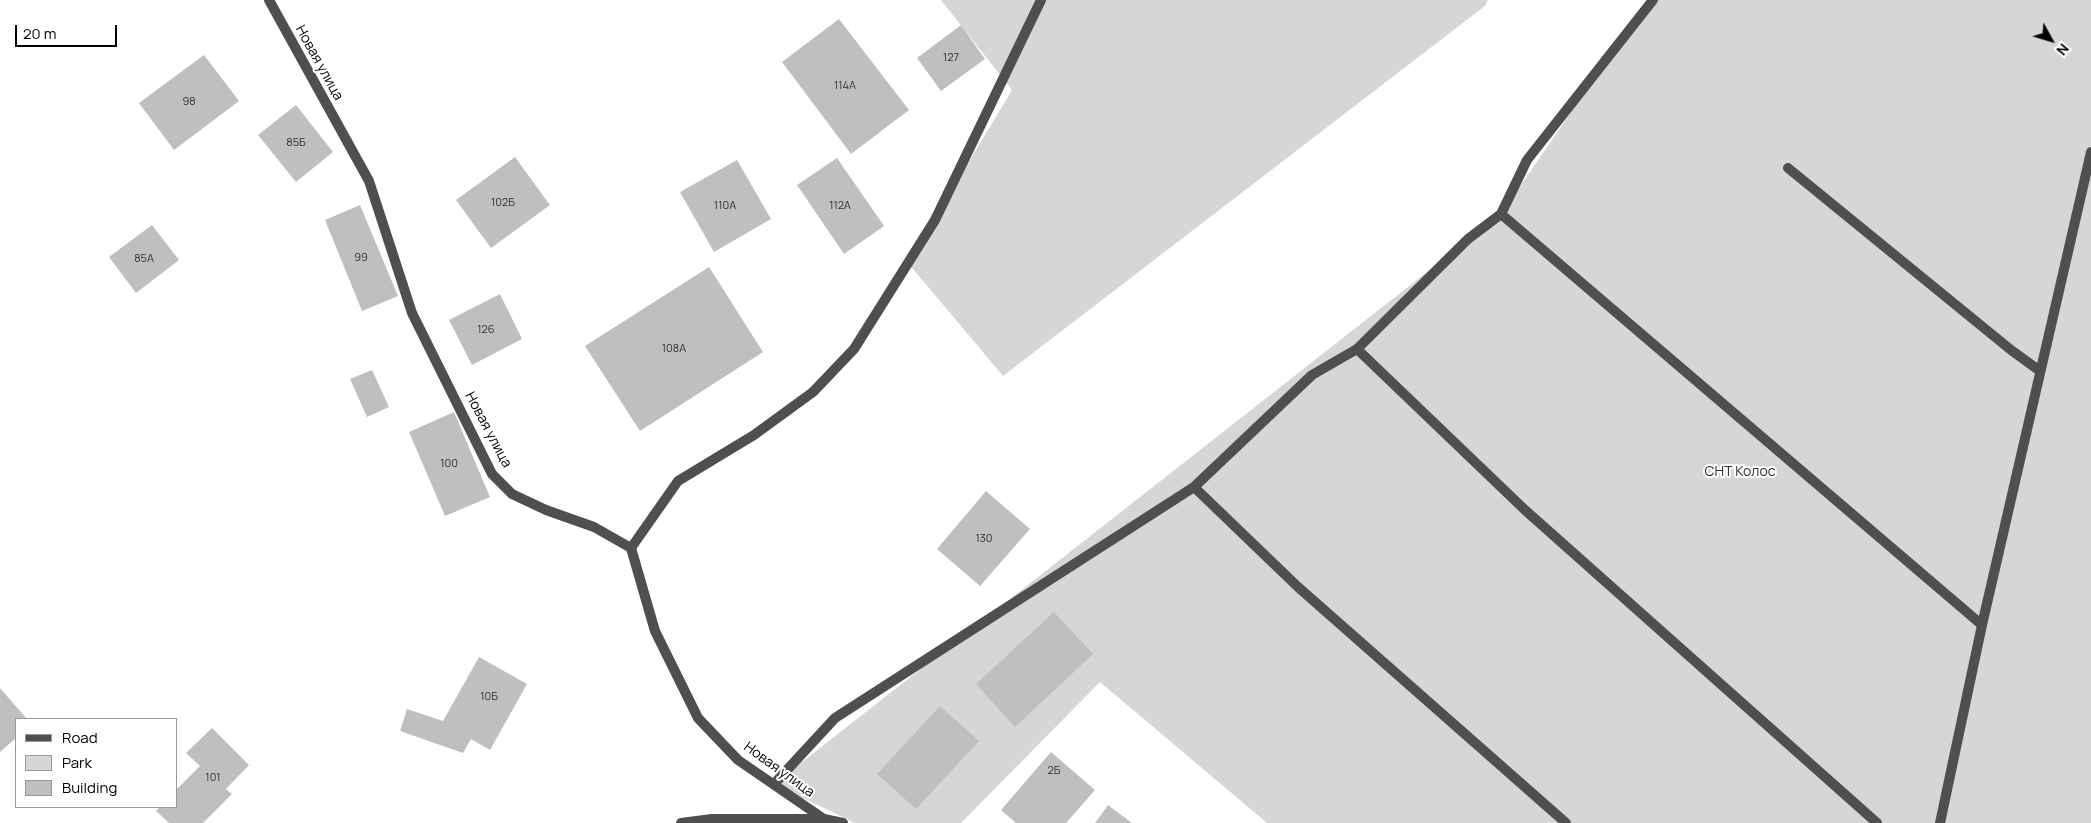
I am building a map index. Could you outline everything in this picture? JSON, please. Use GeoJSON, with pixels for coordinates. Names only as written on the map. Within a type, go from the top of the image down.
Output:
{"type":"FeatureCollection","features":[{"type":"Feature","properties":{"kind":"street","name":"Новая улица"},"geometry":{"type":"LineString","coordinates":[[269,0],[369,181],[412,313],[492,474],[512,494],[546,510],[594,527],[631,548],[655,631],[698,718],[738,760],[824,819]]}},
{"type":"Feature","properties":{"kind":"street"},"geometry":{"type":"LineString","coordinates":[[631,548],[678,481],[754,435],[813,392],[854,348],[935,220],[1041,0]]}},
{"type":"Feature","properties":{"kind":"street"},"geometry":{"type":"LineString","coordinates":[[774,784],[835,718],[1194,488],[1312,375],[1357,349],[1468,239],[1501,214],[1527,160],[1653,0]]}},
{"type":"Feature","properties":{"kind":"street"},"geometry":{"type":"LineString","coordinates":[[1940,823],[1982,624],[2091,152]]}},
{"type":"Feature","properties":{"kind":"street"},"geometry":{"type":"LineString","coordinates":[[1788,168],[2011,350],[2040,371]]}},
{"type":"Feature","properties":{"kind":"street"},"geometry":{"type":"LineString","coordinates":[[1501,214],[1982,624]]}},
{"type":"Feature","properties":{"kind":"street"},"geometry":{"type":"LineString","coordinates":[[1357,349],[1524,510],[1877,823]]}},
{"type":"Feature","properties":{"kind":"street"},"geometry":{"type":"LineString","coordinates":[[1194,488],[1298,587],[1566,823]]}},
{"type":"Feature","properties":{"kind":"street","name":"Новая улица"},"geometry":{"type":"LineString","coordinates":[[681,823],[712,819],[824,819],[843,823]]}},
{"type":"Feature","properties":{"kind":"green space"},"geometry":{"type":"Polygon","coordinates":[[[941,0],[1488,0],[1485,6],[1003,376],[908,263],[1012,90],[941,0]]]}},
{"type":"Feature","properties":{"kind":"green space","name":"СНТ Колос"},"geometry":{"type":"Polygon","coordinates":[[[1648,0],[2091,0],[2091,823],[1267,823],[1100,682],[961,823],[855,823],[774,784],[1501,214],[1648,0]]]}},
{"type":"Feature","properties":{"kind":"building"},"geometry":{"type":"Polygon","coordinates":[[[839,19],[909,110],[851,154],[782,62],[839,19]]]}},
{"type":"Feature","properties":{"kind":"building"},"geometry":{"type":"Polygon","coordinates":[[[961,25],[985,59],[941,91],[917,58],[961,25]]]}},
{"type":"Feature","properties":{"kind":"building"},"geometry":{"type":"Polygon","coordinates":[[[204,55],[239,101],[174,150],[139,103],[204,55]]]}},
{"type":"Feature","properties":{"kind":"building"},"geometry":{"type":"Polygon","coordinates":[[[296,105],[333,152],[296,182],[258,135],[296,105]]]}},
{"type":"Feature","properties":{"kind":"building"},"geometry":{"type":"Polygon","coordinates":[[[515,157],[550,205],[491,248],[456,200],[515,157]]]}},
{"type":"Feature","properties":{"kind":"building"},"geometry":{"type":"Polygon","coordinates":[[[837,158],[884,226],[844,254],[797,185],[837,158]]]}},
{"type":"Feature","properties":{"kind":"building"},"geometry":{"type":"Polygon","coordinates":[[[737,160],[771,219],[714,252],[680,192],[737,160]]]}},
{"type":"Feature","properties":{"kind":"building"},"geometry":{"type":"Polygon","coordinates":[[[360,205],[398,296],[362,311],[325,220],[360,205]]]}},
{"type":"Feature","properties":{"kind":"building"},"geometry":{"type":"Polygon","coordinates":[[[152,225],[179,260],[136,293],[109,257],[152,225]]]}},
{"type":"Feature","properties":{"kind":"building"},"geometry":{"type":"Polygon","coordinates":[[[709,267],[763,352],[640,431],[585,346],[709,267]]]}},
{"type":"Feature","properties":{"kind":"building"},"geometry":{"type":"Polygon","coordinates":[[[500,294],[522,339],[472,365],[449,320],[500,294]]]}},
{"type":"Feature","properties":{"kind":"building"},"geometry":{"type":"Polygon","coordinates":[[[372,370],[389,407],[367,417],[350,379],[372,370]]]}},
{"type":"Feature","properties":{"kind":"building"},"geometry":{"type":"Polygon","coordinates":[[[454,412],[490,497],[445,516],[409,432],[454,412]]]}},
{"type":"Feature","properties":{"kind":"building"},"geometry":{"type":"Polygon","coordinates":[[[986,491],[1030,529],[980,586],[937,549],[986,491]]]}},
{"type":"Feature","properties":{"kind":"building"},"geometry":{"type":"Polygon","coordinates":[[[1054,612],[1093,654],[1015,727],[976,684],[1054,612]]]}},
{"type":"Feature","properties":{"kind":"building"},"geometry":{"type":"Polygon","coordinates":[[[479,657],[527,684],[490,750],[471,739],[463,753],[400,731],[407,709],[443,721],[479,657]]]}},
{"type":"Feature","properties":{"kind":"building"},"geometry":{"type":"Polygon","coordinates":[[[0,688],[26,718],[15,718],[15,739],[0,752],[0,688]]]}},
{"type":"Feature","properties":{"kind":"building"},"geometry":{"type":"Polygon","coordinates":[[[940,706],[979,741],[916,809],[877,774],[940,706]]]}},
{"type":"Feature","properties":{"kind":"building"},"geometry":{"type":"Polygon","coordinates":[[[212,728],[249,765],[226,789],[232,794],[203,823],[169,823],[156,811],[159,808],[178,808],[178,788],[200,766],[186,753],[212,728]]]}},
{"type":"Feature","properties":{"kind":"building"},"geometry":{"type":"Polygon","coordinates":[[[1051,752],[1095,790],[1066,823],[1016,823],[1001,810],[1051,752]]]}},
{"type":"Feature","properties":{"kind":"building"},"geometry":{"type":"Polygon","coordinates":[[[1108,805],[1132,823],[1095,823],[1108,805]]]}}]}
